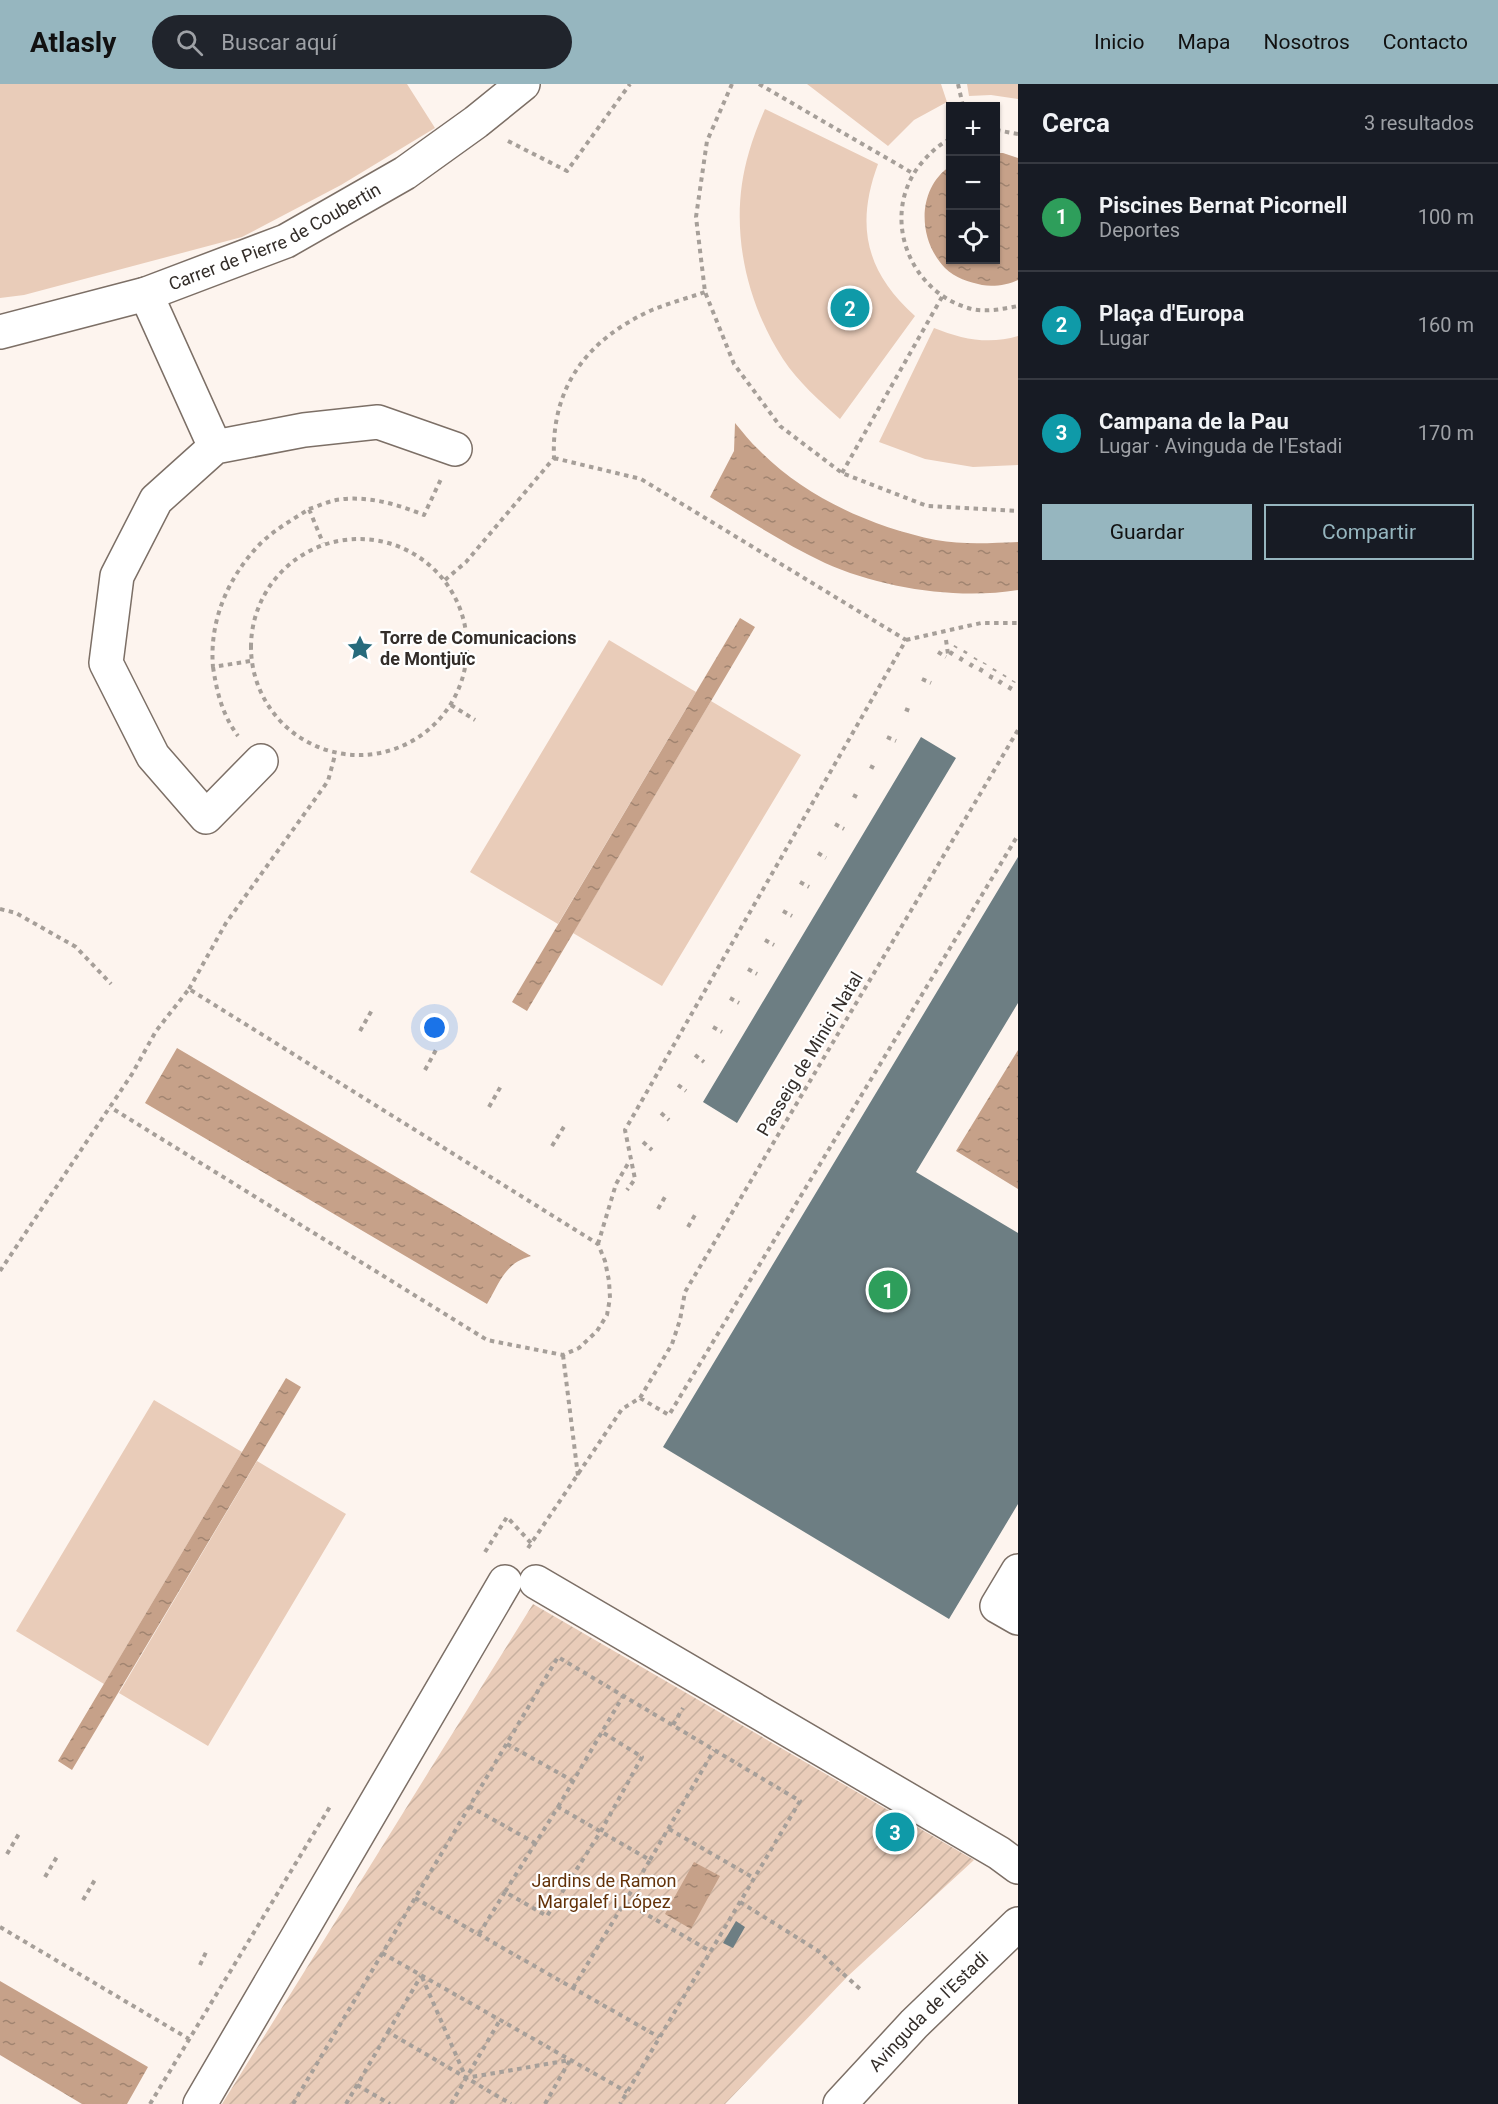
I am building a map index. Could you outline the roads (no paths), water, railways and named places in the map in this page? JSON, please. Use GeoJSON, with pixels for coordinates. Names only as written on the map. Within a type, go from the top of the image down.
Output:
{"type":"FeatureCollection","features":[{"type":"Feature","properties":{"kind":"street","name":"Carrer de Pierre de Coubertin"},"geometry":{"type":"LineString","coordinates":[[0,332],[146,294],[286,241],[405,172],[476,122],[524,84]]}},
{"type":"Feature","properties":{"kind":"street"},"geometry":{"type":"LineString","coordinates":[[146,294],[215,447]]}},
{"type":"Feature","properties":{"kind":"street"},"geometry":{"type":"LineString","coordinates":[[250,749],[206,817],[153,756],[106,663],[117,576],[156,500],[215,447],[304,430],[378,422],[455,449]]}},
{"type":"Feature","properties":{"kind":"street"},"geometry":{"type":"LineString","coordinates":[[1018,1571],[997,1606],[1018,1618]]}},
{"type":"Feature","properties":{"kind":"street"},"geometry":{"type":"LineString","coordinates":[[200,2104],[520,1582],[999,1853],[1018,1867]]}},
{"type":"Feature","properties":{"kind":"street","name":"Avinguda de l'Estadi"},"geometry":{"type":"LineString","coordinates":[[840,2104],[914,2024],[1018,1924]]}},
{"type":"Feature","properties":{"kind":"water"},"geometry":{"type":"Polygon","coordinates":[[[1000,153],[1018,158],[1018,280],[996,286],[977,284],[953,274],[936,257],[926,230],[925,216],[926,201],[939,176],[946,170],[946,264],[1000,264],[1000,153]]]}},
{"type":"Feature","properties":{"kind":"water"},"geometry":{"type":"Polygon","coordinates":[[[735,423],[777,467],[797,482],[818,496],[864,518],[888,527],[946,542],[1018,542],[1018,590],[970,594],[920,590],[895,585],[847,572],[825,563],[767,532],[710,497],[734,451],[735,423]]]}},
{"type":"Feature","properties":{"kind":"water"},"geometry":{"type":"Polygon","coordinates":[[[740,618],[755,627],[527,1011],[512,1002],[740,618]]]}},
{"type":"Feature","properties":{"kind":"water"},"geometry":{"type":"Polygon","coordinates":[[[177,1048],[531,1256],[509,1268],[487,1304],[145,1103],[177,1048]]]}},
{"type":"Feature","properties":{"kind":"water"},"geometry":{"type":"Polygon","coordinates":[[[1018,1050],[1018,1189],[956,1151],[1018,1050]]]}},
{"type":"Feature","properties":{"kind":"water"},"geometry":{"type":"Polygon","coordinates":[[[286,1378],[301,1387],[72,1770],[58,1761],[286,1378]]]}},
{"type":"Feature","properties":{"kind":"water"},"geometry":{"type":"Polygon","coordinates":[[[694,1862],[720,1876],[691,1929],[665,1914],[694,1862]]]}},
{"type":"Feature","properties":{"kind":"water"},"geometry":{"type":"Polygon","coordinates":[[[0,1981],[148,2067],[127,2104],[82,2104],[0,2055],[0,1981]]]}},
{"type":"Feature","properties":{"kind":"place","name":"Plaça d'Europa"},"geometry":{"type":"Point","coordinates":[850,308]}},
{"type":"Feature","properties":{"kind":"place","name":"Torre de Comunicacions de Montjuïc"},"geometry":{"type":"Point","coordinates":[360,648]}},
{"type":"Feature","properties":{"kind":"place","name":"Piscines Bernat Picornell"},"geometry":{"type":"Point","coordinates":[888,1290]}},
{"type":"Feature","properties":{"kind":"place","name":"Campana de la Pau"},"geometry":{"type":"Point","coordinates":[895,1832]}},
{"type":"Feature","properties":{"kind":"park label","name":"Jardins de Ramon Margalef i López"},"geometry":{"type":"Point","coordinates":[604,1891]}}]}
